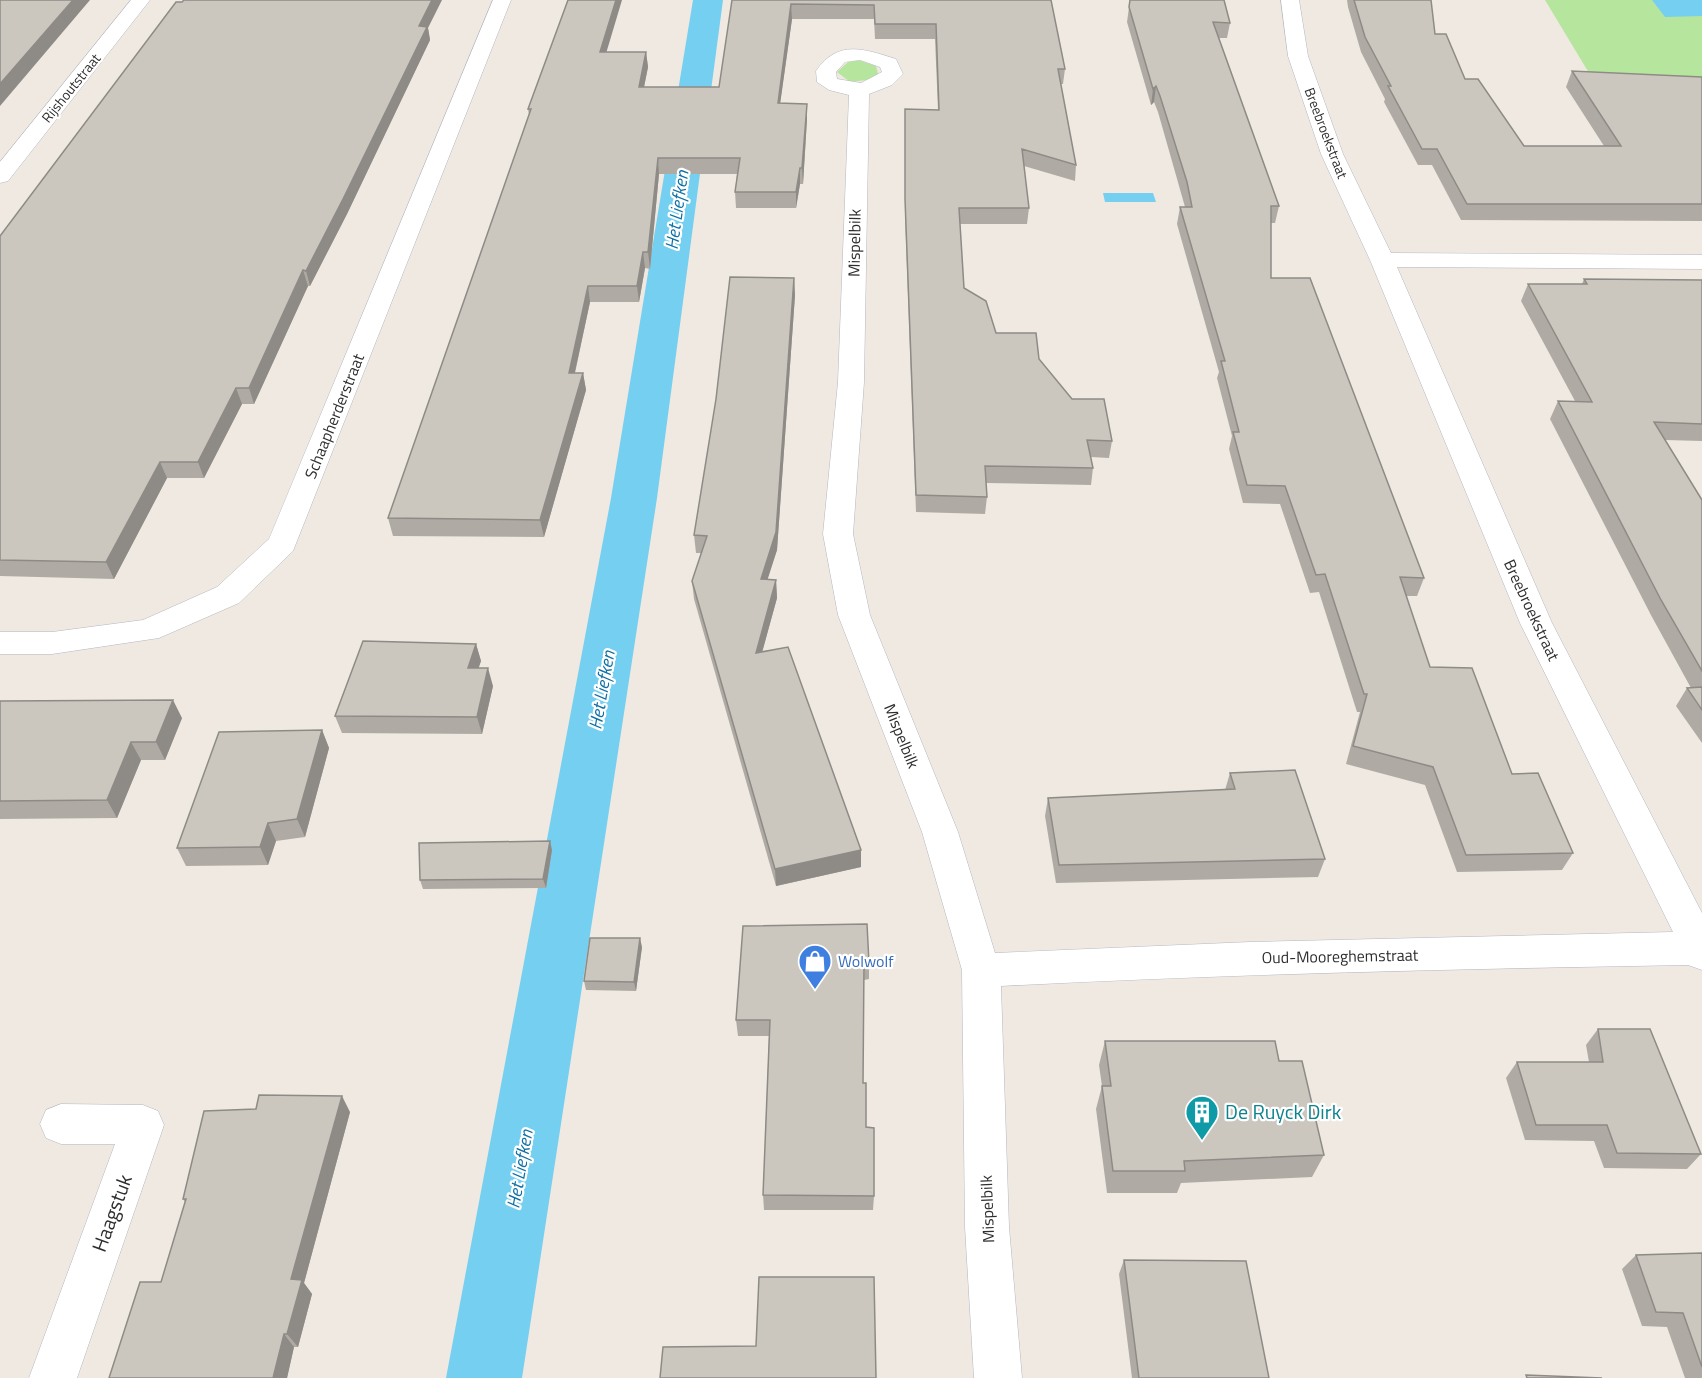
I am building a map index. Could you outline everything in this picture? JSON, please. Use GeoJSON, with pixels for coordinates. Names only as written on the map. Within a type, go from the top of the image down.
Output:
{"type":"FeatureCollection","features":[{"type":"Feature","properties":{"kind":"street","name":"Rijshoutstraat"},"geometry":{"type":"LineString","coordinates":[[0,176],[141,0]]}},
{"type":"Feature","properties":{"kind":"street","name":"Schaapherderstraat"},"geometry":{"type":"LineString","coordinates":[[0,643],[52,643],[148,630],[228,595],[282,544],[502,0]]}},
{"type":"Feature","properties":{"kind":"street","name":"Breebroekstraat"},"geometry":{"type":"LineString","coordinates":[[1290,0],[1298,56],[1328,143],[1382,260],[1536,623],[1701,951]]}},
{"type":"Feature","properties":{"kind":"street","name":"Mispelbilk"},"geometry":{"type":"LineString","coordinates":[[859,92],[851,382],[838,534],[854,615],[940,832],[981,970],[987,1227],[998,1378]]}},
{"type":"Feature","properties":{"kind":"street"},"geometry":{"type":"LineString","coordinates":[[1382,260],[1702,262]]}},
{"type":"Feature","properties":{"kind":"street","name":"Oud-Mooreghemstraat"},"geometry":{"type":"LineString","coordinates":[[981,970],[1172,960],[1701,951]]}},
{"type":"Feature","properties":{"kind":"street","name":"Haagstuk"},"geometry":{"type":"LineString","coordinates":[[53,1378],[143,1125],[61,1124]]}},
{"type":"Feature","properties":{"kind":"green space"},"geometry":{"type":"Polygon","coordinates":[[[1545,0],[1702,0],[1702,104],[1604,98],[1545,0]]]}},
{"type":"Feature","properties":{"kind":"green space"},"geometry":{"type":"Polygon","coordinates":[[[858,60],[876,66],[878,74],[875,79],[850,82],[837,72],[848,62],[858,60]]]}},
{"type":"Feature","properties":{"kind":"water"},"geometry":{"type":"Polygon","coordinates":[[[1652,0],[1702,0],[1702,16],[1665,17],[1652,0]]]}},
{"type":"Feature","properties":{"kind":"water"},"geometry":{"type":"Polygon","coordinates":[[[1103,193],[1153,193],[1156,202],[1105,202],[1103,193]]]}},
{"type":"Feature","properties":{"kind":"building"},"geometry":{"type":"Polygon","coordinates":[[[0,0],[73,0],[0,84],[0,0]]]}},
{"type":"Feature","properties":{"kind":"building"},"geometry":{"type":"Polygon","coordinates":[[[184,0],[432,0],[419,26],[427,27],[343,199],[306,271],[303,270],[249,388],[236,388],[198,462],[160,462],[106,562],[0,560],[0,236],[176,2],[184,0]]]}},
{"type":"Feature","properties":{"kind":"building"},"geometry":{"type":"Polygon","coordinates":[[[568,0],[616,0],[600,52],[646,52],[639,87],[719,87],[732,0],[1051,0],[1065,69],[1058,69],[1076,165],[1022,149],[1029,208],[959,208],[964,288],[986,301],[996,333],[1036,333],[1039,359],[1072,399],[1104,399],[1112,441],[1087,440],[1093,468],[985,466],[987,497],[916,495],[905,199],[905,109],[939,110],[936,24],[875,24],[874,5],[791,4],[778,103],[807,104],[802,168],[800,168],[796,192],[735,192],[740,158],[658,158],[648,252],[643,252],[637,286],[588,286],[569,373],[583,373],[540,520],[388,518],[531,109],[528,109],[568,0]]]}},
{"type":"Feature","properties":{"kind":"building"},"geometry":{"type":"Polygon","coordinates":[[[1130,0],[1224,0],[1230,23],[1213,22],[1279,206],[1271,206],[1271,278],[1310,278],[1424,578],[1400,577],[1430,667],[1472,668],[1512,774],[1538,773],[1573,853],[1466,855],[1433,767],[1353,746],[1367,694],[1364,694],[1325,574],[1316,575],[1285,486],[1247,485],[1233,432],[1239,432],[1221,361],[1225,361],[1180,207],[1192,207],[1187,182],[1156,86],[1153,89],[1129,7],[1130,0]]]}},
{"type":"Feature","properties":{"kind":"building"},"geometry":{"type":"Polygon","coordinates":[[[1354,0],[1431,0],[1435,34],[1446,34],[1465,79],[1478,79],[1524,146],[1621,146],[1572,71],[1702,77],[1702,204],[1467,204],[1437,149],[1422,149],[1365,37],[1354,0]]]}},
{"type":"Feature","properties":{"kind":"building"},"geometry":{"type":"Polygon","coordinates":[[[730,277],[794,278],[776,532],[761,579],[776,580],[756,653],[788,647],[861,850],[775,869],[692,581],[707,536],[694,535],[716,399],[730,277]]]}},
{"type":"Feature","properties":{"kind":"building"},"geometry":{"type":"Polygon","coordinates":[[[1584,279],[1702,280],[1702,424],[1654,422],[1702,500],[1702,671],[1661,600],[1558,401],[1592,402],[1528,284],[1587,284],[1584,279]]]}},
{"type":"Feature","properties":{"kind":"building"},"geometry":{"type":"Polygon","coordinates":[[[363,641],[476,644],[468,668],[488,668],[477,717],[335,716],[363,641]]]}},
{"type":"Feature","properties":{"kind":"building"},"geometry":{"type":"Polygon","coordinates":[[[1702,687],[1702,710],[1687,688],[1702,687]]]}},
{"type":"Feature","properties":{"kind":"building"},"geometry":{"type":"Polygon","coordinates":[[[173,700],[156,742],[131,742],[107,800],[0,801],[0,701],[173,700]]]}},
{"type":"Feature","properties":{"kind":"building"},"geometry":{"type":"Polygon","coordinates":[[[322,730],[297,819],[268,823],[260,847],[177,848],[219,732],[322,730]]]}},
{"type":"Feature","properties":{"kind":"building"},"geometry":{"type":"Polygon","coordinates":[[[1295,770],[1325,859],[1059,865],[1048,798],[1235,789],[1230,773],[1295,770]]]}},
{"type":"Feature","properties":{"kind":"building"},"geometry":{"type":"Polygon","coordinates":[[[550,841],[543,879],[420,880],[419,843],[550,841]]]}},
{"type":"Feature","properties":{"kind":"building"},"geometry":{"type":"Polygon","coordinates":[[[867,924],[869,963],[864,963],[863,1083],[866,1083],[866,1127],[874,1128],[874,1196],[763,1195],[770,1020],[736,1020],[743,926],[867,924]]]}},
{"type":"Feature","properties":{"kind":"building"},"geometry":{"type":"Polygon","coordinates":[[[590,938],[640,938],[634,982],[584,981],[590,938]]]}},
{"type":"Feature","properties":{"kind":"building"},"geometry":{"type":"Polygon","coordinates":[[[1598,1029],[1650,1029],[1701,1154],[1617,1153],[1607,1125],[1536,1125],[1517,1062],[1603,1062],[1598,1029]]]}},
{"type":"Feature","properties":{"kind":"building","name":"De Ruyck Dirk"},"geometry":{"type":"Polygon","coordinates":[[[1105,1041],[1275,1041],[1279,1061],[1302,1061],[1324,1155],[1184,1161],[1185,1171],[1113,1171],[1102,1086],[1111,1086],[1105,1041]]]}},
{"type":"Feature","properties":{"kind":"building"},"geometry":{"type":"Polygon","coordinates":[[[259,1095],[342,1096],[291,1279],[302,1280],[287,1334],[284,1334],[273,1378],[109,1378],[140,1282],[161,1282],[186,1199],[183,1199],[204,1111],[256,1109],[259,1095]]]}},
{"type":"Feature","properties":{"kind":"building"},"geometry":{"type":"Polygon","coordinates":[[[1702,1253],[1702,1367],[1683,1313],[1656,1312],[1636,1255],[1702,1253]]]}},
{"type":"Feature","properties":{"kind":"building"},"geometry":{"type":"Polygon","coordinates":[[[1124,1260],[1246,1261],[1269,1378],[1139,1378],[1124,1260]]]}},
{"type":"Feature","properties":{"kind":"building"},"geometry":{"type":"Polygon","coordinates":[[[759,1277],[874,1277],[876,1378],[660,1378],[663,1347],[756,1346],[759,1277]]]}},
{"type":"Feature","properties":{"kind":"building"},"geometry":{"type":"Polygon","coordinates":[[[1526,1375],[1602,1378],[1527,1378],[1526,1375]]]}},
{"type":"Feature","properties":{"kind":"waterway","name":"Het Liefken"},"geometry":{"type":"LineString","coordinates":[[484,1378],[634,498],[708,0]]}},
{"type":"Feature","properties":{"kind":"place","name":"Wolwolf"},"geometry":{"type":"Point","coordinates":[815,990]}},
{"type":"Feature","properties":{"kind":"place","name":"De Ruyck Dirk"},"geometry":{"type":"Point","coordinates":[1202,1141]}}]}
